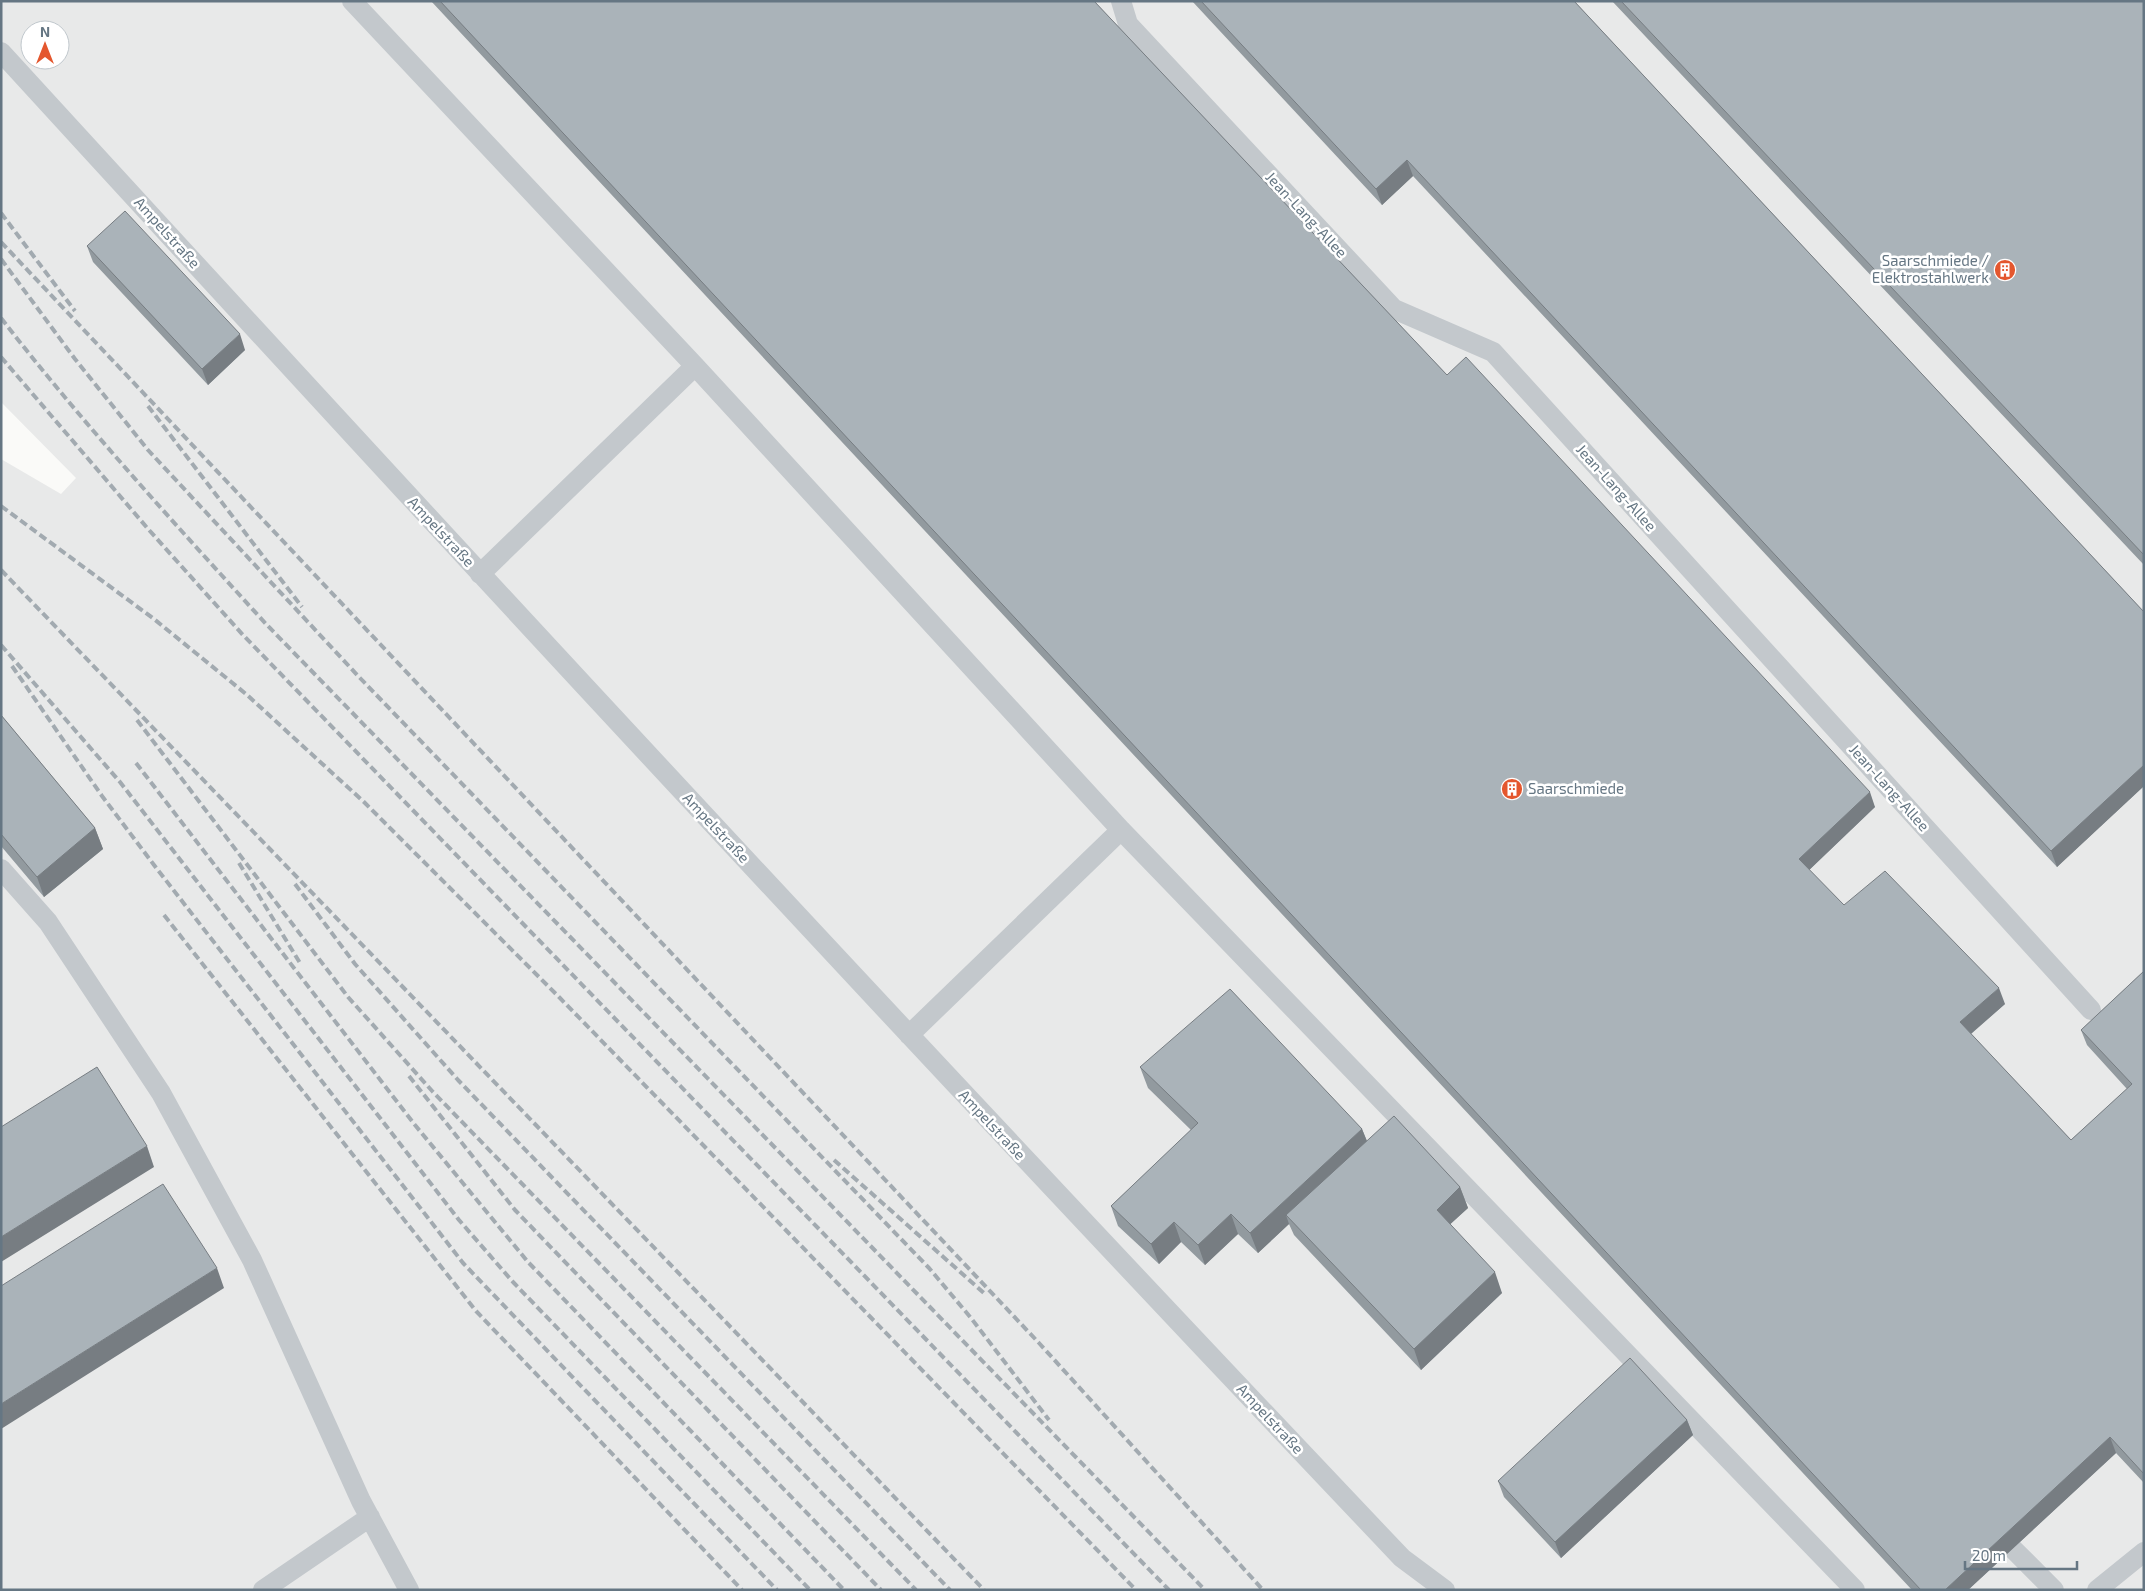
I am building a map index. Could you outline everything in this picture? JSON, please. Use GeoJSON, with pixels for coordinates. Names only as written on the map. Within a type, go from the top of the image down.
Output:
{"type":"FeatureCollection","features":[{"type":"Feature","properties":{"kind":"lane"},"geometry":{"type":"LineString","coordinates":[[352,1],[695,366],[1121,830],[1855,1590]]}},
{"type":"Feature","properties":{"kind":"lane","name":"Jean-Lang-Allee"},"geometry":{"type":"LineString","coordinates":[[1121,1],[1128,24],[1394,309],[1493,352],[2091,1010]]}},
{"type":"Feature","properties":{"kind":"lane","name":"Ampelstraße"},"geometry":{"type":"LineString","coordinates":[[1,52],[480,574],[908,1035],[1402,1558],[1445,1590]]}},
{"type":"Feature","properties":{"kind":"lane"},"geometry":{"type":"LineString","coordinates":[[480,574],[695,366]]}},
{"type":"Feature","properties":{"kind":"lane"},"geometry":{"type":"LineString","coordinates":[[908,1035],[1121,830]]}},
{"type":"Feature","properties":{"kind":"lane"},"geometry":{"type":"LineString","coordinates":[[1,869],[48,922],[161,1093],[252,1260],[366,1509],[408,1590]]}},
{"type":"Feature","properties":{"kind":"lane"},"geometry":{"type":"LineString","coordinates":[[262,1590],[366,1509]]}},
{"type":"Feature","properties":{"kind":"lane"},"geometry":{"type":"LineString","coordinates":[[2012,1548],[2054,1590]]}},
{"type":"Feature","properties":{"kind":"lane"},"geometry":{"type":"LineString","coordinates":[[2097,1590],[2144,1552]]}},
{"type":"Feature","properties":{"kind":"shaded area"},"geometry":{"type":"Polygon","coordinates":[[[1,1],[2144,1],[2144,1590],[1,1590],[1,459],[61,494],[76,478],[1,402],[1,1]]]}},
{"type":"Feature","properties":{"kind":"building","name":"Saarschmiede"},"geometry":{"type":"Polygon","coordinates":[[[440,1],[1094,1],[1447,375],[1466,357],[1870,792],[1799,859],[1844,905],[1885,871],[1999,988],[1960,1022],[2071,1140],[2132,1084],[2081,1030],[2144,971],[2144,1474],[2110,1437],[1945,1590],[1921,1590],[440,1]]]}},
{"type":"Feature","properties":{"kind":"building"},"geometry":{"type":"Polygon","coordinates":[[[1201,1],[1574,1],[2144,612],[2144,765],[2051,851],[1407,160],[1376,189],[1201,1]]]}},
{"type":"Feature","properties":{"kind":"building","name":"Saarschmiede / Elektrostahlwerk"},"geometry":{"type":"Polygon","coordinates":[[[1621,1],[2144,1],[2144,555],[1621,1]]]}},
{"type":"Feature","properties":{"kind":"building"},"geometry":{"type":"Polygon","coordinates":[[[125,211],[240,334],[202,369],[87,246],[125,211]]]}},
{"type":"Feature","properties":{"kind":"building"},"geometry":{"type":"Polygon","coordinates":[[[1,715],[95,828],[37,877],[1,834],[1,715]]]}},
{"type":"Feature","properties":{"kind":"building"},"geometry":{"type":"Polygon","coordinates":[[[1230,989],[1362,1129],[1250,1233],[1231,1214],[1198,1245],[1174,1222],[1151,1244],[1111,1206],[1198,1123],[1140,1067],[1230,989]]]}},
{"type":"Feature","properties":{"kind":"building"},"geometry":{"type":"Polygon","coordinates":[[[97,1067],[147,1146],[1,1237],[1,1127],[97,1067]]]}},
{"type":"Feature","properties":{"kind":"building"},"geometry":{"type":"Polygon","coordinates":[[[1394,1116],[1460,1187],[1437,1210],[1495,1272],[1414,1349],[1286,1215],[1394,1116]]]}},
{"type":"Feature","properties":{"kind":"building"},"geometry":{"type":"Polygon","coordinates":[[[163,1184],[217,1268],[1,1404],[1,1286],[163,1184]]]}},
{"type":"Feature","properties":{"kind":"building"},"geometry":{"type":"Polygon","coordinates":[[[1630,1358],[1687,1420],[1555,1542],[1498,1481],[1630,1358]]]}},
{"type":"Feature","properties":{"kind":"railway"},"geometry":{"type":"LineString","coordinates":[[1,213],[75,311]]}},
{"type":"Feature","properties":{"kind":"railway"},"geometry":{"type":"LineString","coordinates":[[1,242],[1039,1343],[1263,1590]]}},
{"type":"Feature","properties":{"kind":"railway"},"geometry":{"type":"LineString","coordinates":[[1,259],[75,359],[148,450],[360,678],[929,1268],[971,1318],[1049,1420]]}},
{"type":"Feature","properties":{"kind":"railway"},"geometry":{"type":"LineString","coordinates":[[1,318],[97,435],[266,624],[1205,1590]]}},
{"type":"Feature","properties":{"kind":"railway"},"geometry":{"type":"LineString","coordinates":[[1,357],[149,530],[243,635],[1169,1590]]}},
{"type":"Feature","properties":{"kind":"railway"},"geometry":{"type":"LineString","coordinates":[[148,406],[302,607]]}},
{"type":"Feature","properties":{"kind":"railway"},"geometry":{"type":"LineString","coordinates":[[1,506],[154,619],[246,694],[364,802],[559,997],[1136,1590]]}},
{"type":"Feature","properties":{"kind":"railway"},"geometry":{"type":"LineString","coordinates":[[1,570],[984,1590]]}},
{"type":"Feature","properties":{"kind":"railway"},"geometry":{"type":"LineString","coordinates":[[1,645],[120,782],[459,1220],[513,1282],[810,1590]]}},
{"type":"Feature","properties":{"kind":"railway"},"geometry":{"type":"LineString","coordinates":[[12,666],[102,796],[154,865],[463,1263],[777,1590]]}},
{"type":"Feature","properties":{"kind":"railway"},"geometry":{"type":"LineString","coordinates":[[137,720],[348,997],[433,1092],[916,1590]]}},
{"type":"Feature","properties":{"kind":"railway"},"geometry":{"type":"LineString","coordinates":[[136,763],[415,1125],[528,1262],[844,1590]]}},
{"type":"Feature","properties":{"kind":"railway"},"geometry":{"type":"LineString","coordinates":[[239,863],[300,963]]}},
{"type":"Feature","properties":{"kind":"railway"},"geometry":{"type":"LineString","coordinates":[[295,884],[355,964],[458,1080],[950,1590]]}},
{"type":"Feature","properties":{"kind":"railway"},"geometry":{"type":"LineString","coordinates":[[164,915],[476,1311],[742,1590]]}},
{"type":"Feature","properties":{"kind":"railway"},"geometry":{"type":"LineString","coordinates":[[409,1076],[515,1210],[881,1590]]}},
{"type":"Feature","properties":{"kind":"railway"},"geometry":{"type":"LineString","coordinates":[[834,1160],[985,1294]]}},
{"type":"Feature","properties":{"kind":"place","name":"Saarschmiede / Elektrostahlwerk"},"geometry":{"type":"Point","coordinates":[2005,270]}},
{"type":"Feature","properties":{"kind":"place","name":"Saarschmiede"},"geometry":{"type":"Point","coordinates":[1512,789]}}]}
